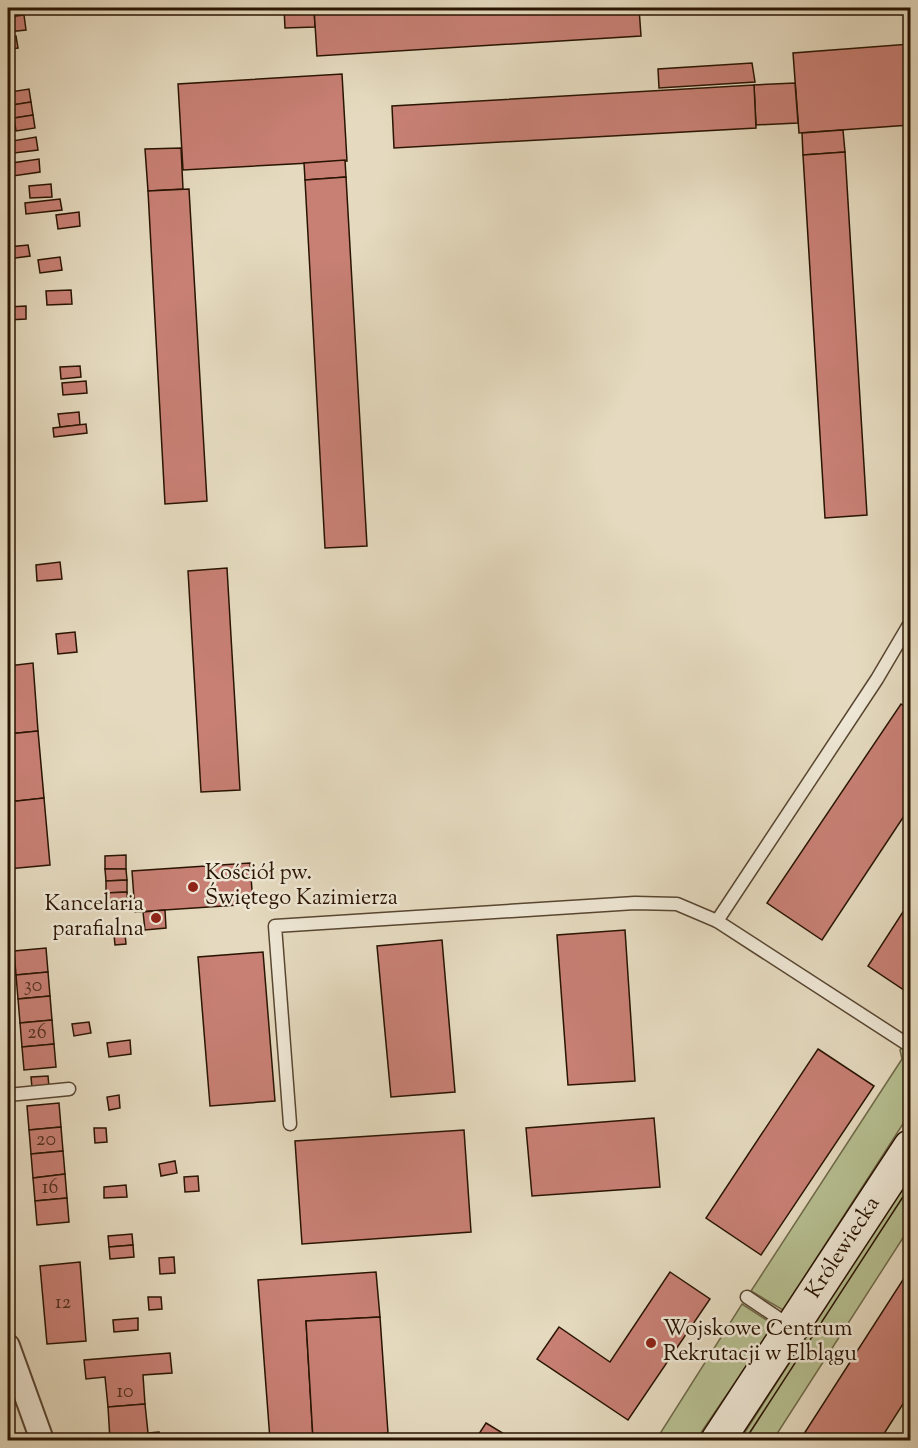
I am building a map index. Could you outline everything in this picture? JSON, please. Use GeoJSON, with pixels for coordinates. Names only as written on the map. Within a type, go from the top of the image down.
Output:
{"type":"FeatureCollection","features":[{"type":"Feature","properties":{"kind":"main road","name":"Królewiecka"},"geometry":{"type":"LineString","coordinates":[[718,1440],[910,1147]]}},
{"type":"Feature","properties":{"kind":"street"},"geometry":{"type":"LineString","coordinates":[[8,1347],[18,1407],[42,1440]]}},
{"type":"Feature","properties":{"kind":"lane"},"geometry":{"type":"LineString","coordinates":[[717,921],[877,679],[910,623]]}},
{"type":"Feature","properties":{"kind":"lane"},"geometry":{"type":"LineString","coordinates":[[290,1124],[275,926],[635,903],[677,904],[717,921],[910,1046]]}},
{"type":"Feature","properties":{"kind":"lane"},"geometry":{"type":"LineString","coordinates":[[8,1095],[69,1089]]}},
{"type":"Feature","properties":{"kind":"lane"},"geometry":{"type":"LineString","coordinates":[[747,1297],[792,1328]]}},
{"type":"Feature","properties":{"kind":"green space"},"geometry":{"type":"Polygon","coordinates":[[[910,1035],[910,1113],[783,1310],[751,1291],[902,1059],[900,1050],[910,1035]]]}},
{"type":"Feature","properties":{"kind":"green space"},"geometry":{"type":"Polygon","coordinates":[[[910,1175],[910,1227],[773,1440],[740,1440],[910,1175]]]}},
{"type":"Feature","properties":{"kind":"green space"},"geometry":{"type":"Polygon","coordinates":[[[742,1304],[774,1325],[696,1440],[656,1440],[742,1304]]]}},
{"type":"Feature","properties":{"kind":"building"},"geometry":{"type":"Polygon","coordinates":[[[284,8],[314,8],[315,27],[285,28],[284,8]]]}},
{"type":"Feature","properties":{"kind":"building"},"geometry":{"type":"Polygon","coordinates":[[[314,8],[639,8],[641,36],[317,56],[314,8]]]}},
{"type":"Feature","properties":{"kind":"building"},"geometry":{"type":"Polygon","coordinates":[[[24,15],[26,30],[8,32],[8,17],[24,15]]]}},
{"type":"Feature","properties":{"kind":"building"},"geometry":{"type":"Polygon","coordinates":[[[16,36],[18,48],[8,49],[8,37],[16,36]]]}},
{"type":"Feature","properties":{"kind":"building"},"geometry":{"type":"Polygon","coordinates":[[[910,44],[910,125],[799,133],[793,53],[910,44]]]}},
{"type":"Feature","properties":{"kind":"building"},"geometry":{"type":"Polygon","coordinates":[[[752,63],[755,82],[659,88],[658,69],[752,63]]]}},
{"type":"Feature","properties":{"kind":"building"},"geometry":{"type":"Polygon","coordinates":[[[342,74],[347,161],[183,170],[178,84],[342,74]]]}},
{"type":"Feature","properties":{"kind":"building"},"geometry":{"type":"Polygon","coordinates":[[[795,83],[798,123],[756,125],[754,85],[795,83]]]}},
{"type":"Feature","properties":{"kind":"building"},"geometry":{"type":"Polygon","coordinates":[[[754,85],[756,128],[394,148],[392,106],[754,85]]]}},
{"type":"Feature","properties":{"kind":"building"},"geometry":{"type":"Polygon","coordinates":[[[29,89],[31,102],[12,105],[10,92],[29,89]]]}},
{"type":"Feature","properties":{"kind":"building"},"geometry":{"type":"Polygon","coordinates":[[[31,102],[33,115],[14,118],[12,105],[31,102]]]}},
{"type":"Feature","properties":{"kind":"building"},"geometry":{"type":"Polygon","coordinates":[[[33,115],[35,128],[16,131],[14,118],[33,115]]]}},
{"type":"Feature","properties":{"kind":"building"},"geometry":{"type":"Polygon","coordinates":[[[843,130],[845,152],[803,155],[802,133],[843,130]]]}},
{"type":"Feature","properties":{"kind":"building"},"geometry":{"type":"Polygon","coordinates":[[[36,137],[38,150],[14,153],[12,141],[36,137]]]}},
{"type":"Feature","properties":{"kind":"building"},"geometry":{"type":"Polygon","coordinates":[[[181,148],[183,189],[148,191],[145,149],[181,148]]]}},
{"type":"Feature","properties":{"kind":"building"},"geometry":{"type":"Polygon","coordinates":[[[845,152],[867,515],[825,518],[803,155],[845,152]]]}},
{"type":"Feature","properties":{"kind":"building"},"geometry":{"type":"Polygon","coordinates":[[[39,159],[40,172],[13,176],[12,163],[39,159]]]}},
{"type":"Feature","properties":{"kind":"building"},"geometry":{"type":"Polygon","coordinates":[[[345,160],[346,177],[305,180],[304,163],[345,160]]]}},
{"type":"Feature","properties":{"kind":"building"},"geometry":{"type":"Polygon","coordinates":[[[346,177],[367,546],[325,548],[305,180],[346,177]]]}},
{"type":"Feature","properties":{"kind":"building"},"geometry":{"type":"Polygon","coordinates":[[[51,184],[52,197],[30,198],[29,186],[51,184]]]}},
{"type":"Feature","properties":{"kind":"building"},"geometry":{"type":"Polygon","coordinates":[[[189,189],[207,501],[165,504],[148,191],[189,189]]]}},
{"type":"Feature","properties":{"kind":"building"},"geometry":{"type":"Polygon","coordinates":[[[60,199],[62,210],[26,214],[25,203],[60,199]]]}},
{"type":"Feature","properties":{"kind":"building"},"geometry":{"type":"Polygon","coordinates":[[[79,212],[80,226],[58,229],[56,215],[79,212]]]}},
{"type":"Feature","properties":{"kind":"building"},"geometry":{"type":"Polygon","coordinates":[[[28,245],[30,256],[8,259],[8,247],[28,245]]]}},
{"type":"Feature","properties":{"kind":"building"},"geometry":{"type":"Polygon","coordinates":[[[60,257],[62,270],[40,273],[38,260],[60,257]]]}},
{"type":"Feature","properties":{"kind":"building"},"geometry":{"type":"Polygon","coordinates":[[[71,290],[72,304],[47,305],[46,291],[71,290]]]}},
{"type":"Feature","properties":{"kind":"building"},"geometry":{"type":"Polygon","coordinates":[[[26,306],[26,319],[8,320],[8,307],[26,306]]]}},
{"type":"Feature","properties":{"kind":"building"},"geometry":{"type":"Polygon","coordinates":[[[80,366],[81,377],[61,379],[60,367],[80,366]]]}},
{"type":"Feature","properties":{"kind":"building"},"geometry":{"type":"Polygon","coordinates":[[[86,381],[87,393],[63,395],[62,383],[86,381]]]}},
{"type":"Feature","properties":{"kind":"building"},"geometry":{"type":"Polygon","coordinates":[[[79,412],[80,425],[60,427],[58,414],[79,412]]]}},
{"type":"Feature","properties":{"kind":"building"},"geometry":{"type":"Polygon","coordinates":[[[86,424],[87,433],[54,437],[53,428],[86,424]]]}},
{"type":"Feature","properties":{"kind":"building"},"geometry":{"type":"Polygon","coordinates":[[[60,562],[62,579],[37,581],[36,565],[60,562]]]}},
{"type":"Feature","properties":{"kind":"building"},"geometry":{"type":"Polygon","coordinates":[[[227,568],[240,790],[201,792],[188,571],[227,568]]]}},
{"type":"Feature","properties":{"kind":"building"},"geometry":{"type":"Polygon","coordinates":[[[75,632],[77,652],[58,654],[56,634],[75,632]]]}},
{"type":"Feature","properties":{"kind":"building"},"geometry":{"type":"Polygon","coordinates":[[[33,663],[38,731],[8,734],[8,666],[33,663]]]}},
{"type":"Feature","properties":{"kind":"building"},"geometry":{"type":"Polygon","coordinates":[[[901,704],[910,710],[910,807],[822,940],[767,903],[901,704]]]}},
{"type":"Feature","properties":{"kind":"building"},"geometry":{"type":"Polygon","coordinates":[[[38,731],[44,798],[8,802],[8,734],[38,731]]]}},
{"type":"Feature","properties":{"kind":"building"},"geometry":{"type":"Polygon","coordinates":[[[44,798],[50,865],[8,869],[8,802],[44,798]]]}},
{"type":"Feature","properties":{"kind":"building"},"geometry":{"type":"Polygon","coordinates":[[[126,855],[126,869],[105,869],[105,856],[126,855]]]}},
{"type":"Feature","properties":{"kind":"building","name":"Kościół pw. Świętego Kazimierza"},"geometry":{"type":"Polygon","coordinates":[[[250,863],[253,904],[135,912],[132,871],[250,863]]]}},
{"type":"Feature","properties":{"kind":"building"},"geometry":{"type":"Polygon","coordinates":[[[105,869],[126,869],[127,880],[106,881],[105,869]]]}},
{"type":"Feature","properties":{"kind":"building"},"geometry":{"type":"Polygon","coordinates":[[[127,880],[127,892],[106,893],[106,881],[127,880]]]}},
{"type":"Feature","properties":{"kind":"building"},"geometry":{"type":"Polygon","coordinates":[[[127,892],[128,906],[107,907],[106,893],[127,892]]]}},
{"type":"Feature","properties":{"kind":"building"},"geometry":{"type":"Polygon","coordinates":[[[910,901],[910,994],[868,966],[910,901]]]}},
{"type":"Feature","properties":{"kind":"building"},"geometry":{"type":"Polygon","coordinates":[[[165,910],[166,928],[145,930],[143,912],[165,910]]]}},
{"type":"Feature","properties":{"kind":"building"},"geometry":{"type":"Polygon","coordinates":[[[625,930],[635,1081],[568,1085],[557,935],[625,930]]]}},
{"type":"Feature","properties":{"kind":"building"},"geometry":{"type":"Polygon","coordinates":[[[125,934],[126,944],[115,945],[114,935],[125,934]]]}},
{"type":"Feature","properties":{"kind":"building"},"geometry":{"type":"Polygon","coordinates":[[[442,940],[455,1092],[391,1097],[377,946],[442,940]]]}},
{"type":"Feature","properties":{"kind":"building"},"geometry":{"type":"Polygon","coordinates":[[[46,948],[48,972],[16,975],[14,951],[46,948]]]}},
{"type":"Feature","properties":{"kind":"building"},"geometry":{"type":"Polygon","coordinates":[[[263,952],[275,1101],[210,1106],[198,957],[263,952]]]}},
{"type":"Feature","properties":{"kind":"building"},"geometry":{"type":"Polygon","coordinates":[[[48,972],[50,996],[18,999],[16,975],[48,972]]]}},
{"type":"Feature","properties":{"kind":"building"},"geometry":{"type":"Polygon","coordinates":[[[50,996],[52,1020],[20,1023],[18,999],[50,996]]]}},
{"type":"Feature","properties":{"kind":"building"},"geometry":{"type":"Polygon","coordinates":[[[52,1020],[54,1044],[22,1047],[20,1023],[52,1020]]]}},
{"type":"Feature","properties":{"kind":"building"},"geometry":{"type":"Polygon","coordinates":[[[89,1022],[91,1033],[74,1036],[72,1024],[89,1022]]]}},
{"type":"Feature","properties":{"kind":"building"},"geometry":{"type":"Polygon","coordinates":[[[130,1040],[131,1054],[109,1057],[107,1043],[130,1040]]]}},
{"type":"Feature","properties":{"kind":"building"},"geometry":{"type":"Polygon","coordinates":[[[54,1044],[56,1067],[24,1070],[22,1047],[54,1044]]]}},
{"type":"Feature","properties":{"kind":"building"},"geometry":{"type":"Polygon","coordinates":[[[818,1049],[874,1086],[761,1255],[706,1218],[818,1049]]]}},
{"type":"Feature","properties":{"kind":"building"},"geometry":{"type":"Polygon","coordinates":[[[48,1076],[49,1087],[32,1088],[31,1077],[48,1076]]]}},
{"type":"Feature","properties":{"kind":"building"},"geometry":{"type":"Polygon","coordinates":[[[119,1095],[120,1108],[109,1110],[107,1097],[119,1095]]]}},
{"type":"Feature","properties":{"kind":"building"},"geometry":{"type":"Polygon","coordinates":[[[59,1103],[61,1127],[29,1130],[27,1106],[59,1103]]]}},
{"type":"Feature","properties":{"kind":"building"},"geometry":{"type":"Polygon","coordinates":[[[654,1118],[660,1187],[532,1196],[526,1128],[654,1118]]]}},
{"type":"Feature","properties":{"kind":"building"},"geometry":{"type":"Polygon","coordinates":[[[61,1127],[63,1151],[31,1154],[29,1130],[61,1127]]]}},
{"type":"Feature","properties":{"kind":"building"},"geometry":{"type":"Polygon","coordinates":[[[94,1128],[106,1128],[107,1142],[95,1143],[94,1128]]]}},
{"type":"Feature","properties":{"kind":"building"},"geometry":{"type":"Polygon","coordinates":[[[464,1130],[471,1232],[302,1244],[295,1141],[464,1130]]]}},
{"type":"Feature","properties":{"kind":"building"},"geometry":{"type":"Polygon","coordinates":[[[63,1151],[65,1174],[33,1178],[31,1154],[63,1151]]]}},
{"type":"Feature","properties":{"kind":"building"},"geometry":{"type":"Polygon","coordinates":[[[175,1161],[177,1173],[161,1176],[159,1164],[175,1161]]]}},
{"type":"Feature","properties":{"kind":"building"},"geometry":{"type":"Polygon","coordinates":[[[65,1174],[67,1198],[35,1201],[33,1178],[65,1174]]]}},
{"type":"Feature","properties":{"kind":"building"},"geometry":{"type":"Polygon","coordinates":[[[198,1176],[199,1191],[185,1192],[184,1177],[198,1176]]]}},
{"type":"Feature","properties":{"kind":"building"},"geometry":{"type":"Polygon","coordinates":[[[126,1185],[127,1197],[104,1198],[104,1187],[126,1185]]]}},
{"type":"Feature","properties":{"kind":"building"},"geometry":{"type":"Polygon","coordinates":[[[67,1198],[69,1222],[37,1225],[35,1201],[67,1198]]]}},
{"type":"Feature","properties":{"kind":"building"},"geometry":{"type":"Polygon","coordinates":[[[132,1234],[133,1245],[109,1247],[108,1236],[132,1234]]]}},
{"type":"Feature","properties":{"kind":"building"},"geometry":{"type":"Polygon","coordinates":[[[133,1245],[134,1257],[110,1259],[109,1247],[133,1245]]]}},
{"type":"Feature","properties":{"kind":"building"},"geometry":{"type":"Polygon","coordinates":[[[174,1257],[175,1273],[160,1274],[159,1258],[174,1257]]]}},
{"type":"Feature","properties":{"kind":"building"},"geometry":{"type":"Polygon","coordinates":[[[80,1262],[86,1341],[47,1344],[40,1266],[80,1262]]]}},
{"type":"Feature","properties":{"kind":"building"},"geometry":{"type":"Polygon","coordinates":[[[376,1272],[380,1317],[306,1321],[313,1439],[270,1440],[258,1280],[376,1272]]]}},
{"type":"Feature","properties":{"kind":"building","name":"Wojskowe Centrum Rekrutacji w Elblągu"},"geometry":{"type":"Polygon","coordinates":[[[670,1272],[710,1299],[628,1420],[537,1359],[559,1327],[610,1362],[670,1272]]]}},
{"type":"Feature","properties":{"kind":"building"},"geometry":{"type":"Polygon","coordinates":[[[906,1275],[910,1278],[910,1393],[880,1440],[800,1440],[906,1275]]]}},
{"type":"Feature","properties":{"kind":"building"},"geometry":{"type":"Polygon","coordinates":[[[148,1297],[161,1297],[162,1309],[149,1310],[148,1297]]]}},
{"type":"Feature","properties":{"kind":"building"},"geometry":{"type":"Polygon","coordinates":[[[380,1317],[388,1433],[313,1439],[306,1321],[380,1317]]]}},
{"type":"Feature","properties":{"kind":"building"},"geometry":{"type":"Polygon","coordinates":[[[138,1318],[138,1330],[114,1332],[113,1320],[138,1318]]]}},
{"type":"Feature","properties":{"kind":"building"},"geometry":{"type":"Polygon","coordinates":[[[170,1353],[172,1373],[143,1375],[145,1404],[108,1407],[105,1377],[86,1379],[84,1360],[170,1353]]]}},
{"type":"Feature","properties":{"kind":"building"},"geometry":{"type":"Polygon","coordinates":[[[145,1404],[148,1433],[159,1432],[160,1440],[110,1440],[108,1407],[145,1404]]]}},
{"type":"Feature","properties":{"kind":"building"},"geometry":{"type":"Polygon","coordinates":[[[486,1423],[514,1440],[475,1440],[486,1423]]]}},
{"type":"Feature","properties":{"kind":"tram line"},"geometry":{"type":"LineString","coordinates":[[745,1440],[910,1186]]}},
{"type":"Feature","properties":{"kind":"place","name":"Kościół pw. Świętego Kazimierza"},"geometry":{"type":"Point","coordinates":[193,887]}},
{"type":"Feature","properties":{"kind":"place","name":"Kancelaria parafialna"},"geometry":{"type":"Point","coordinates":[156,918]}},
{"type":"Feature","properties":{"kind":"place","name":"Wojskowe Centrum Rekrutacji w Elblągu"},"geometry":{"type":"Point","coordinates":[651,1343]}}]}
